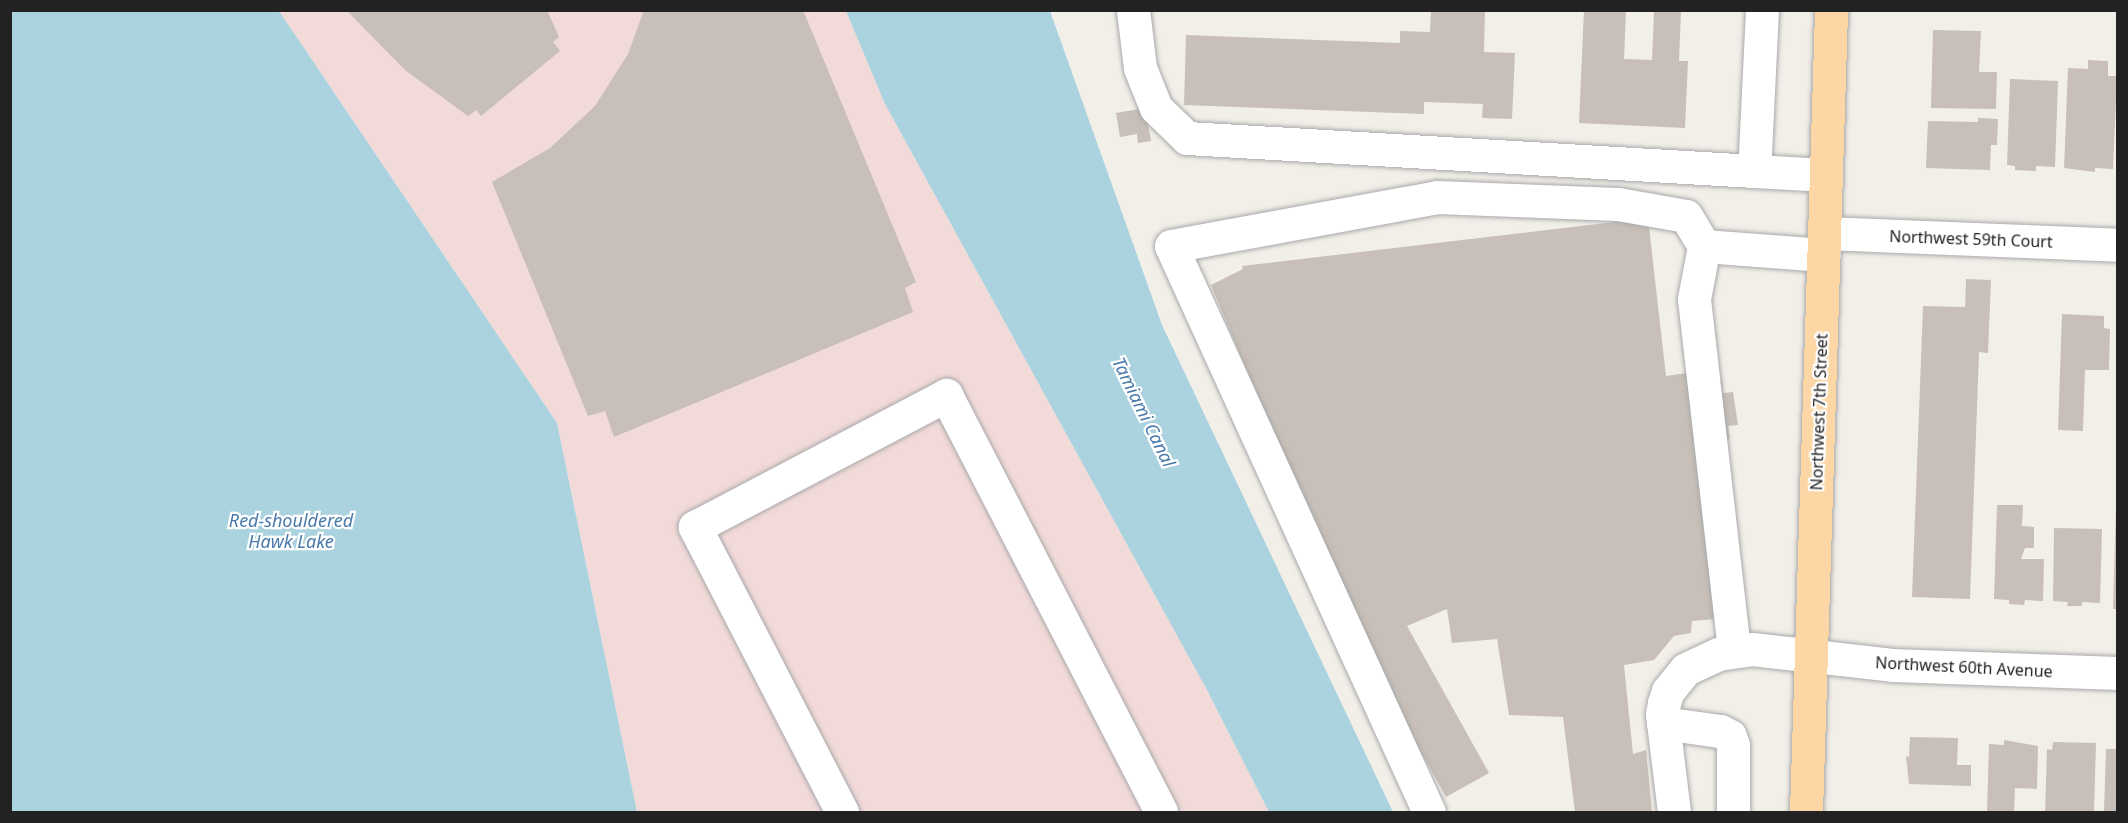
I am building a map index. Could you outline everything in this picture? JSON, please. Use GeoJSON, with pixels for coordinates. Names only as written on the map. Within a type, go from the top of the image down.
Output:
{"type":"FeatureCollection","features":[{"type":"Feature","properties":{"kind":"main road","name":"Northwest 7th Street"},"geometry":{"type":"LineString","coordinates":[[1806,813],[1831,10]]}},
{"type":"Feature","properties":{"kind":"street"},"geometry":{"type":"LineString","coordinates":[[1134,10],[1140,68],[1156,108],[1187,138],[1826,175]]}},
{"type":"Feature","properties":{"kind":"street"},"geometry":{"type":"LineString","coordinates":[[1754,171],[1762,10]]}},
{"type":"Feature","properties":{"kind":"street"},"geometry":{"type":"LineString","coordinates":[[1429,813],[1171,246],[1437,196],[1618,204],[1686,216],[1704,246],[1694,299],[1734,650],[1699,661],[1686,669],[1668,691],[1664,703],[1663,723],[1674,813]]}},
{"type":"Feature","properties":{"kind":"street","name":"Northwest 59th Court"},"geometry":{"type":"LineString","coordinates":[[1704,246],[2118,244]]}},
{"type":"Feature","properties":{"kind":"street"},"geometry":{"type":"LineString","coordinates":[[842,813],[695,527],[945,395],[1161,813]]}},
{"type":"Feature","properties":{"kind":"street","name":"Northwest 60th Avenue"},"geometry":{"type":"LineString","coordinates":[[1734,650],[1811,654],[1892,665],[2118,673]]}},
{"type":"Feature","properties":{"kind":"street"},"geometry":{"type":"LineString","coordinates":[[1663,723],[1720,731],[1730,736],[1734,745],[1733,813]]}},
{"type":"Feature","properties":{"kind":"shaded area"},"geometry":{"type":"Polygon","coordinates":[[[279,11],[846,11],[885,104],[1207,690],[1269,812],[637,812],[557,423],[279,11]]]}},
{"type":"Feature","properties":{"kind":"water","name":"Red-shouldered Hawk Lake"},"geometry":{"type":"Polygon","coordinates":[[[10,11],[279,11],[557,423],[637,812],[11,812],[10,11]]]}},
{"type":"Feature","properties":{"kind":"water","name":"Tamiami Canal"},"geometry":{"type":"Polygon","coordinates":[[[846,11],[1050,11],[1162,325],[1393,812],[1269,812],[1207,690],[885,104],[846,11]]]}},
{"type":"Feature","properties":{"kind":"building"},"geometry":{"type":"Polygon","coordinates":[[[346,10],[547,10],[559,37],[553,42],[560,51],[481,116],[476,110],[468,116],[405,70],[346,10]]]}},
{"type":"Feature","properties":{"kind":"building"},"geometry":{"type":"Polygon","coordinates":[[[644,10],[803,10],[916,282],[905,288],[913,312],[614,437],[605,411],[588,416],[492,182],[550,148],[595,106],[628,54],[644,10]]]}},
{"type":"Feature","properties":{"kind":"building"},"geometry":{"type":"Polygon","coordinates":[[[1431,10],[1485,10],[1484,52],[1515,53],[1512,119],[1482,118],[1483,104],[1424,102],[1424,114],[1184,105],[1186,35],[1400,43],[1400,31],[1430,32],[1431,10]]]}},
{"type":"Feature","properties":{"kind":"building"},"geometry":{"type":"Polygon","coordinates":[[[1584,10],[1626,10],[1624,59],[1652,60],[1654,10],[1681,10],[1679,61],[1688,61],[1685,128],[1579,123],[1584,10]]]}},
{"type":"Feature","properties":{"kind":"building"},"geometry":{"type":"Polygon","coordinates":[[[1933,30],[1981,31],[1979,72],[1997,72],[1996,109],[1931,108],[1933,30]]]}},
{"type":"Feature","properties":{"kind":"building"},"geometry":{"type":"Polygon","coordinates":[[[2088,60],[2108,61],[2108,76],[2117,76],[2113,169],[2095,168],[2095,172],[2064,168],[2068,68],[2088,69],[2088,60]]]}},
{"type":"Feature","properties":{"kind":"building"},"geometry":{"type":"Polygon","coordinates":[[[2010,79],[2058,81],[2055,167],[2036,166],[2036,171],[2015,170],[2015,166],[2007,165],[2010,79]]]}},
{"type":"Feature","properties":{"kind":"building"},"geometry":{"type":"Polygon","coordinates":[[[1145,108],[1151,141],[1138,143],[1137,134],[1120,137],[1116,113],[1145,108]]]}},
{"type":"Feature","properties":{"kind":"building"},"geometry":{"type":"Polygon","coordinates":[[[1978,118],[1998,119],[1997,145],[1991,145],[1990,170],[1926,168],[1928,121],[1978,122],[1978,118]]]}},
{"type":"Feature","properties":{"kind":"building"},"geometry":{"type":"Polygon","coordinates":[[[1648,218],[1666,376],[1687,373],[1687,385],[1722,380],[1723,393],[1733,392],[1738,425],[1728,426],[1730,439],[1695,444],[1716,619],[1692,621],[1691,633],[1674,636],[1654,660],[1624,665],[1633,754],[1646,750],[1652,812],[1575,812],[1563,717],[1509,715],[1497,639],[1452,643],[1447,609],[1407,626],[1489,773],[1446,797],[1360,643],[1211,285],[1243,269],[1242,266],[1648,218]]]}},
{"type":"Feature","properties":{"kind":"building"},"geometry":{"type":"Polygon","coordinates":[[[1966,279],[1991,280],[1988,353],[1979,352],[1970,599],[1912,597],[1923,306],[1965,307],[1966,279]]]}},
{"type":"Feature","properties":{"kind":"building"},"geometry":{"type":"Polygon","coordinates":[[[2062,314],[2104,316],[2104,328],[2110,329],[2109,370],[2085,370],[2083,431],[2058,430],[2062,314]]]}},
{"type":"Feature","properties":{"kind":"building"},"geometry":{"type":"Polygon","coordinates":[[[1997,505],[2023,505],[2022,526],[2034,527],[2034,548],[2025,548],[2021,559],[2044,559],[2043,601],[2025,600],[2024,605],[2009,604],[2009,600],[1994,599],[1997,505]]]}},
{"type":"Feature","properties":{"kind":"building"},"geometry":{"type":"Polygon","coordinates":[[[2116,505],[2118,505],[2118,609],[2113,609],[2116,505]]]}},
{"type":"Feature","properties":{"kind":"building"},"geometry":{"type":"Polygon","coordinates":[[[2054,528],[2102,529],[2100,603],[2082,602],[2082,606],[2067,606],[2068,602],[2053,601],[2054,528]]]}},
{"type":"Feature","properties":{"kind":"building"},"geometry":{"type":"Polygon","coordinates":[[[1910,737],[1958,738],[1957,765],[1971,765],[1971,786],[1909,784],[1906,756],[1909,757],[1910,737]]]}},
{"type":"Feature","properties":{"kind":"building"},"geometry":{"type":"Polygon","coordinates":[[[2004,740],[2038,746],[2037,789],[2015,788],[2014,812],[1987,812],[1989,744],[2004,745],[2004,740]]]}},
{"type":"Feature","properties":{"kind":"building"},"geometry":{"type":"Polygon","coordinates":[[[2053,742],[2096,743],[2094,812],[2045,812],[2047,749],[2052,750],[2053,742]]]}},
{"type":"Feature","properties":{"kind":"building"},"geometry":{"type":"Polygon","coordinates":[[[2106,749],[2118,749],[2118,812],[2104,812],[2106,749]]]}}]}
